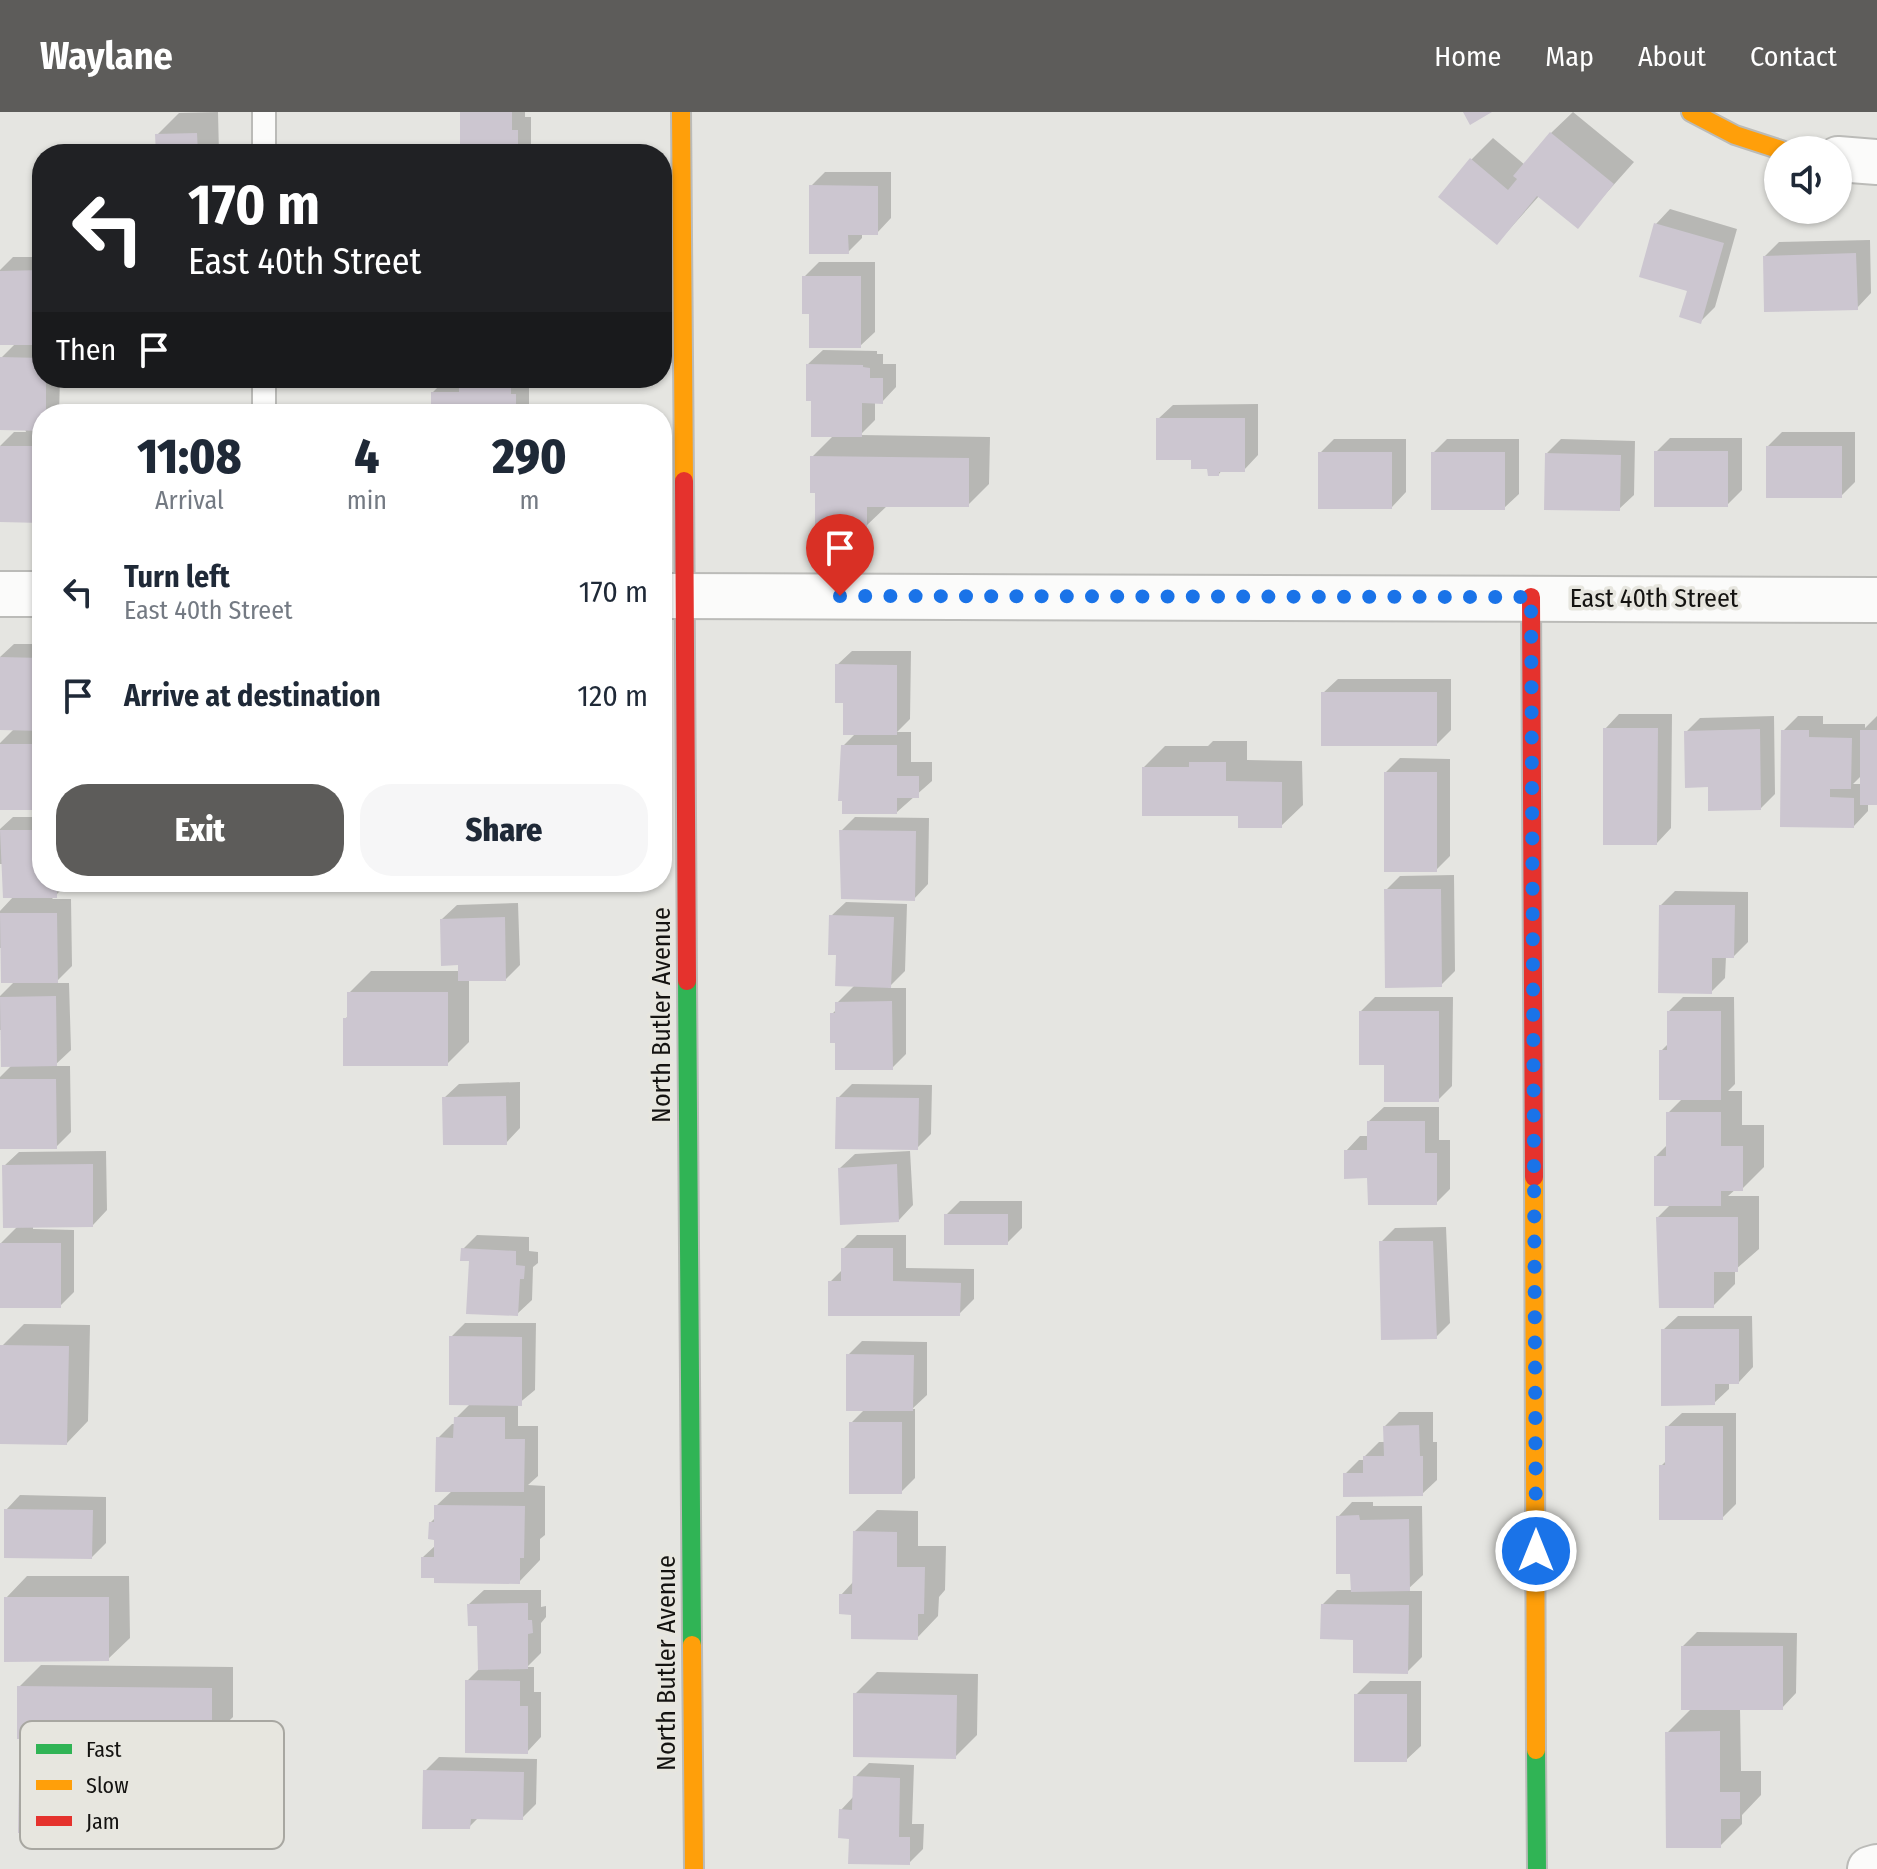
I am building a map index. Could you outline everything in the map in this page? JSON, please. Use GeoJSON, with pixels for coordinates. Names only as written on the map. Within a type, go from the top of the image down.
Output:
{"type":"FeatureCollection","features":[{"type":"Feature","properties":{"kind":"street","name":"North Butler Avenue"},"geometry":{"type":"LineString","coordinates":[[681,112],[673,596],[694,1869]]}},
{"type":"Feature","properties":{"kind":"street"},"geometry":{"type":"LineString","coordinates":[[1691,112],[1764,147]]}},
{"type":"Feature","properties":{"kind":"street"},"geometry":{"type":"LineString","coordinates":[[1852,160],[1877,162]]}},
{"type":"Feature","properties":{"kind":"street"},"geometry":{"type":"LineString","coordinates":[[0,594],[32,594]]}},
{"type":"Feature","properties":{"kind":"street","name":"East 40th Street"},"geometry":{"type":"LineString","coordinates":[[673,596],[1877,600]]}},
{"type":"Feature","properties":{"kind":"street"},"geometry":{"type":"LineString","coordinates":[[1531,597],[1537,1869]]}},
{"type":"Feature","properties":{"kind":"street"},"geometry":{"type":"LineString","coordinates":[[1870,1869],[1877,1867]]}},
{"type":"Feature","properties":{"kind":"lane"},"geometry":{"type":"LineString","coordinates":[[264,112],[264,144]]}},
{"type":"Feature","properties":{"kind":"building"},"geometry":{"type":"Polygon","coordinates":[[[460,112],[512,112],[512,130],[518,130],[518,144],[460,144],[460,112]]]}},
{"type":"Feature","properties":{"kind":"building"},"geometry":{"type":"Polygon","coordinates":[[[1463,112],[1492,112],[1470,125],[1463,112]]]}},
{"type":"Feature","properties":{"kind":"building"},"geometry":{"type":"Polygon","coordinates":[[[1550,132],[1614,184],[1578,229],[1537,196],[1497,245],[1438,197],[1470,158],[1508,190],[1517,179],[1513,176],[1550,132]]]}},
{"type":"Feature","properties":{"kind":"building"},"geometry":{"type":"Polygon","coordinates":[[[197,133],[198,144],[156,144],[155,134],[197,133]]]}},
{"type":"Feature","properties":{"kind":"building"},"geometry":{"type":"Polygon","coordinates":[[[809,185],[878,186],[878,235],[848,235],[849,254],[809,254],[809,185]]]}},
{"type":"Feature","properties":{"kind":"building"},"geometry":{"type":"Polygon","coordinates":[[[1654,223],[1724,243],[1701,324],[1679,317],[1687,291],[1639,277],[1654,223]]]}},
{"type":"Feature","properties":{"kind":"building"},"geometry":{"type":"Polygon","coordinates":[[[1856,253],[1858,310],[1764,312],[1763,256],[1856,253]]]}},
{"type":"Feature","properties":{"kind":"building"},"geometry":{"type":"Polygon","coordinates":[[[32,270],[32,345],[0,345],[0,271],[32,270]]]}},
{"type":"Feature","properties":{"kind":"building"},"geometry":{"type":"Polygon","coordinates":[[[802,276],[861,276],[861,348],[809,348],[809,314],[802,314],[802,276]]]}},
{"type":"Feature","properties":{"kind":"building"},"geometry":{"type":"Polygon","coordinates":[[[0,357],[32,358],[32,388],[46,388],[46,404],[32,404],[32,431],[0,430],[0,357]]]}},
{"type":"Feature","properties":{"kind":"building"},"geometry":{"type":"Polygon","coordinates":[[[806,364],[863,365],[870,368],[870,378],[883,378],[883,404],[862,403],[862,437],[811,437],[811,401],[806,401],[806,364]]]}},
{"type":"Feature","properties":{"kind":"building"},"geometry":{"type":"Polygon","coordinates":[[[459,388],[511,388],[511,394],[516,394],[516,404],[431,404],[431,392],[459,392],[459,388]]]}},
{"type":"Feature","properties":{"kind":"building"},"geometry":{"type":"Polygon","coordinates":[[[1156,418],[1245,418],[1245,472],[1219,472],[1219,476],[1208,476],[1207,469],[1191,469],[1191,460],[1156,460],[1156,418]]]}},
{"type":"Feature","properties":{"kind":"building"},"geometry":{"type":"Polygon","coordinates":[[[0,446],[32,446],[32,523],[0,522],[0,446]]]}},
{"type":"Feature","properties":{"kind":"building"},"geometry":{"type":"Polygon","coordinates":[[[1766,446],[1842,446],[1842,498],[1766,498],[1766,446]]]}},
{"type":"Feature","properties":{"kind":"building"},"geometry":{"type":"Polygon","coordinates":[[[1654,451],[1728,451],[1728,507],[1654,507],[1654,451]]]}},
{"type":"Feature","properties":{"kind":"building"},"geometry":{"type":"Polygon","coordinates":[[[1318,452],[1392,452],[1392,509],[1318,509],[1318,452]]]}},
{"type":"Feature","properties":{"kind":"building"},"geometry":{"type":"Polygon","coordinates":[[[1431,452],[1505,452],[1505,510],[1431,510],[1431,452]]]}},
{"type":"Feature","properties":{"kind":"building"},"geometry":{"type":"Polygon","coordinates":[[[1545,453],[1621,455],[1620,511],[1544,510],[1545,453]]]}},
{"type":"Feature","properties":{"kind":"building"},"geometry":{"type":"Polygon","coordinates":[[[810,456],[969,458],[969,507],[867,507],[867,528],[815,528],[815,493],[810,493],[810,456]]]}},
{"type":"Feature","properties":{"kind":"building"},"geometry":{"type":"Polygon","coordinates":[[[0,657],[32,658],[32,731],[0,730],[0,657]]]}},
{"type":"Feature","properties":{"kind":"building"},"geometry":{"type":"Polygon","coordinates":[[[835,664],[897,665],[897,735],[843,735],[843,703],[835,703],[835,664]]]}},
{"type":"Feature","properties":{"kind":"building"},"geometry":{"type":"Polygon","coordinates":[[[1321,692],[1437,692],[1437,746],[1321,746],[1321,692]]]}},
{"type":"Feature","properties":{"kind":"building"},"geometry":{"type":"Polygon","coordinates":[[[1603,728],[1658,728],[1657,845],[1603,845],[1603,728]]]}},
{"type":"Feature","properties":{"kind":"building"},"geometry":{"type":"Polygon","coordinates":[[[1760,729],[1761,810],[1708,811],[1708,787],[1685,788],[1684,731],[1760,729]]]}},
{"type":"Feature","properties":{"kind":"building"},"geometry":{"type":"Polygon","coordinates":[[[1781,730],[1809,730],[1809,737],[1852,738],[1851,789],[1830,789],[1830,797],[1854,798],[1854,828],[1780,827],[1781,730]]]}},
{"type":"Feature","properties":{"kind":"building"},"geometry":{"type":"Polygon","coordinates":[[[1860,730],[1877,730],[1877,805],[1860,805],[1860,730]]]}},
{"type":"Feature","properties":{"kind":"building"},"geometry":{"type":"Polygon","coordinates":[[[0,744],[32,744],[32,810],[0,810],[0,744]]]}},
{"type":"Feature","properties":{"kind":"building"},"geometry":{"type":"Polygon","coordinates":[[[841,745],[897,745],[897,776],[919,776],[919,798],[897,798],[897,814],[842,814],[842,801],[838,801],[841,745]]]}},
{"type":"Feature","properties":{"kind":"building"},"geometry":{"type":"Polygon","coordinates":[[[1189,762],[1226,762],[1226,781],[1282,782],[1282,828],[1238,828],[1238,816],[1142,816],[1142,767],[1189,767],[1189,762]]]}},
{"type":"Feature","properties":{"kind":"building"},"geometry":{"type":"Polygon","coordinates":[[[1384,772],[1437,772],[1437,872],[1384,872],[1384,772]]]}},
{"type":"Feature","properties":{"kind":"building"},"geometry":{"type":"Polygon","coordinates":[[[0,830],[32,830],[32,892],[57,892],[57,898],[3,898],[0,830]]]}},
{"type":"Feature","properties":{"kind":"building"},"geometry":{"type":"Polygon","coordinates":[[[839,830],[916,831],[915,901],[841,899],[839,830]]]}},
{"type":"Feature","properties":{"kind":"building"},"geometry":{"type":"Polygon","coordinates":[[[1384,889],[1441,889],[1442,987],[1385,988],[1384,889]]]}},
{"type":"Feature","properties":{"kind":"building"},"geometry":{"type":"Polygon","coordinates":[[[1659,905],[1735,905],[1734,958],[1712,958],[1712,994],[1658,993],[1659,905]]]}},
{"type":"Feature","properties":{"kind":"building"},"geometry":{"type":"Polygon","coordinates":[[[0,913],[57,913],[58,983],[1,983],[0,913]]]}},
{"type":"Feature","properties":{"kind":"building"},"geometry":{"type":"Polygon","coordinates":[[[829,915],[894,917],[891,988],[835,986],[836,955],[828,955],[829,915]]]}},
{"type":"Feature","properties":{"kind":"building"},"geometry":{"type":"Polygon","coordinates":[[[505,917],[506,981],[458,981],[458,965],[441,966],[440,919],[505,917]]]}},
{"type":"Feature","properties":{"kind":"building"},"geometry":{"type":"Polygon","coordinates":[[[347,992],[448,992],[448,1066],[343,1066],[343,1018],[347,1018],[347,992]]]}},
{"type":"Feature","properties":{"kind":"building"},"geometry":{"type":"Polygon","coordinates":[[[56,996],[57,1066],[1,1067],[0,997],[56,996]]]}},
{"type":"Feature","properties":{"kind":"building"},"geometry":{"type":"Polygon","coordinates":[[[892,1001],[893,1070],[835,1070],[835,1043],[830,1043],[830,1013],[835,1013],[835,1002],[892,1001]]]}},
{"type":"Feature","properties":{"kind":"building"},"geometry":{"type":"Polygon","coordinates":[[[1359,1011],[1439,1011],[1439,1102],[1384,1102],[1384,1065],[1359,1065],[1359,1011]]]}},
{"type":"Feature","properties":{"kind":"building"},"geometry":{"type":"Polygon","coordinates":[[[1667,1011],[1721,1011],[1721,1100],[1659,1100],[1659,1050],[1667,1050],[1667,1011]]]}},
{"type":"Feature","properties":{"kind":"building"},"geometry":{"type":"Polygon","coordinates":[[[0,1079],[56,1079],[57,1149],[0,1149],[0,1079]]]}},
{"type":"Feature","properties":{"kind":"building"},"geometry":{"type":"Polygon","coordinates":[[[506,1096],[507,1145],[443,1145],[442,1097],[506,1096]]]}},
{"type":"Feature","properties":{"kind":"building"},"geometry":{"type":"Polygon","coordinates":[[[836,1097],[919,1098],[918,1150],[835,1149],[836,1097]]]}},
{"type":"Feature","properties":{"kind":"building"},"geometry":{"type":"Polygon","coordinates":[[[1666,1112],[1721,1112],[1721,1146],[1743,1146],[1743,1191],[1721,1191],[1721,1206],[1654,1206],[1654,1156],[1666,1156],[1666,1112]]]}},
{"type":"Feature","properties":{"kind":"building"},"geometry":{"type":"Polygon","coordinates":[[[1367,1121],[1425,1121],[1425,1153],[1437,1153],[1437,1205],[1368,1205],[1367,1178],[1344,1179],[1344,1150],[1367,1150],[1367,1121]]]}},
{"type":"Feature","properties":{"kind":"building"},"geometry":{"type":"Polygon","coordinates":[[[93,1164],[93,1227],[3,1228],[2,1165],[93,1164]]]}},
{"type":"Feature","properties":{"kind":"building"},"geometry":{"type":"Polygon","coordinates":[[[897,1164],[899,1222],[840,1225],[838,1168],[897,1164]]]}},
{"type":"Feature","properties":{"kind":"building"},"geometry":{"type":"Polygon","coordinates":[[[944,1214],[1008,1214],[1008,1245],[944,1245],[944,1214]]]}},
{"type":"Feature","properties":{"kind":"building"},"geometry":{"type":"Polygon","coordinates":[[[1656,1217],[1738,1217],[1738,1272],[1714,1272],[1714,1308],[1659,1308],[1656,1217]]]}},
{"type":"Feature","properties":{"kind":"building"},"geometry":{"type":"Polygon","coordinates":[[[1379,1241],[1433,1241],[1437,1339],[1381,1340],[1379,1241]]]}},
{"type":"Feature","properties":{"kind":"building"},"geometry":{"type":"Polygon","coordinates":[[[0,1243],[61,1243],[61,1308],[0,1308],[0,1243]]]}},
{"type":"Feature","properties":{"kind":"building"},"geometry":{"type":"Polygon","coordinates":[[[461,1248],[516,1251],[516,1265],[525,1266],[524,1279],[520,1279],[518,1316],[466,1314],[469,1261],[460,1261],[461,1248]]]}},
{"type":"Feature","properties":{"kind":"building"},"geometry":{"type":"Polygon","coordinates":[[[841,1248],[893,1248],[893,1281],[961,1283],[960,1316],[828,1316],[828,1281],[841,1281],[841,1248]]]}},
{"type":"Feature","properties":{"kind":"building"},"geometry":{"type":"Polygon","coordinates":[[[1661,1329],[1739,1329],[1739,1384],[1715,1384],[1715,1405],[1661,1406],[1661,1329]]]}},
{"type":"Feature","properties":{"kind":"building"},"geometry":{"type":"Polygon","coordinates":[[[449,1336],[522,1337],[522,1406],[449,1405],[449,1336]]]}},
{"type":"Feature","properties":{"kind":"building"},"geometry":{"type":"Polygon","coordinates":[[[0,1345],[69,1346],[67,1445],[0,1444],[0,1345]]]}},
{"type":"Feature","properties":{"kind":"building"},"geometry":{"type":"Polygon","coordinates":[[[846,1354],[914,1355],[913,1411],[846,1411],[846,1354]]]}},
{"type":"Feature","properties":{"kind":"building"},"geometry":{"type":"Polygon","coordinates":[[[454,1417],[505,1417],[505,1439],[525,1439],[524,1492],[435,1492],[436,1437],[453,1438],[454,1417]]]}},
{"type":"Feature","properties":{"kind":"building"},"geometry":{"type":"Polygon","coordinates":[[[849,1422],[902,1422],[902,1494],[849,1494],[849,1422]]]}},
{"type":"Feature","properties":{"kind":"building"},"geometry":{"type":"Polygon","coordinates":[[[1419,1425],[1423,1496],[1343,1497],[1343,1473],[1363,1473],[1363,1456],[1384,1456],[1383,1426],[1419,1425]]]}},
{"type":"Feature","properties":{"kind":"building"},"geometry":{"type":"Polygon","coordinates":[[[1665,1426],[1723,1426],[1723,1520],[1659,1520],[1659,1465],[1665,1465],[1665,1426]]]}},
{"type":"Feature","properties":{"kind":"building"},"geometry":{"type":"Polygon","coordinates":[[[434,1505],[525,1506],[520,1584],[434,1583],[434,1578],[421,1578],[421,1557],[434,1557],[434,1540],[428,1539],[429,1522],[434,1522],[434,1505]]]}},
{"type":"Feature","properties":{"kind":"building"},"geometry":{"type":"Polygon","coordinates":[[[4,1509],[93,1510],[92,1559],[4,1558],[4,1509]]]}},
{"type":"Feature","properties":{"kind":"building"},"geometry":{"type":"Polygon","coordinates":[[[1359,1515],[1360,1520],[1409,1519],[1410,1591],[1351,1592],[1350,1574],[1336,1574],[1336,1516],[1359,1515]]]}},
{"type":"Feature","properties":{"kind":"building"},"geometry":{"type":"Polygon","coordinates":[[[853,1531],[897,1532],[897,1567],[925,1567],[924,1614],[918,1614],[918,1640],[851,1639],[851,1615],[839,1614],[839,1594],[852,1594],[853,1531]]]}},
{"type":"Feature","properties":{"kind":"building"},"geometry":{"type":"Polygon","coordinates":[[[4,1597],[109,1597],[109,1661],[4,1662],[4,1597]]]}},
{"type":"Feature","properties":{"kind":"building"},"geometry":{"type":"Polygon","coordinates":[[[528,1603],[528,1620],[532,1620],[533,1633],[528,1634],[528,1669],[478,1670],[477,1626],[468,1626],[467,1604],[528,1603]]]}},
{"type":"Feature","properties":{"kind":"building"},"geometry":{"type":"Polygon","coordinates":[[[1321,1604],[1409,1605],[1408,1674],[1353,1673],[1353,1640],[1320,1639],[1321,1604]]]}},
{"type":"Feature","properties":{"kind":"building"},"geometry":{"type":"Polygon","coordinates":[[[1681,1646],[1783,1646],[1783,1710],[1681,1710],[1681,1646]]]}},
{"type":"Feature","properties":{"kind":"building"},"geometry":{"type":"Polygon","coordinates":[[[465,1680],[520,1681],[520,1706],[528,1706],[528,1754],[465,1753],[465,1680]]]}},
{"type":"Feature","properties":{"kind":"building"},"geometry":{"type":"Polygon","coordinates":[[[17,1686],[212,1688],[212,1721],[20,1721],[20,1739],[17,1739],[17,1686]]]}},
{"type":"Feature","properties":{"kind":"building"},"geometry":{"type":"Polygon","coordinates":[[[853,1693],[957,1695],[956,1759],[853,1757],[853,1693]]]}},
{"type":"Feature","properties":{"kind":"building"},"geometry":{"type":"Polygon","coordinates":[[[1354,1694],[1407,1694],[1407,1762],[1354,1762],[1354,1694]]]}},
{"type":"Feature","properties":{"kind":"building"},"geometry":{"type":"Polygon","coordinates":[[[1720,1731],[1720,1792],[1740,1792],[1740,1819],[1721,1819],[1721,1848],[1666,1848],[1665,1732],[1720,1731]]]}},
{"type":"Feature","properties":{"kind":"building"},"geometry":{"type":"Polygon","coordinates":[[[423,1770],[524,1772],[523,1820],[471,1819],[470,1829],[422,1829],[423,1770]]]}},
{"type":"Feature","properties":{"kind":"building"},"geometry":{"type":"Polygon","coordinates":[[[853,1776],[900,1778],[899,1837],[910,1837],[910,1865],[848,1864],[849,1839],[838,1838],[839,1809],[852,1810],[853,1776]]]}},
{"type":"Feature","properties":{"kind":"building"},"geometry":{"type":"Polygon","coordinates":[[[19,1780],[20,1780],[20,1833],[19,1780]]]}},
{"type":"Feature","properties":{"kind":"traffic: fast"},"geometry":{"type":"LineString","coordinates":[[687,981],[692,1645]]}},
{"type":"Feature","properties":{"kind":"traffic: fast"},"geometry":{"type":"LineString","coordinates":[[1536,1750],[1537,1869]]}},
{"type":"Feature","properties":{"kind":"traffic: slow"},"geometry":{"type":"LineString","coordinates":[[681,112],[684,481]]}},
{"type":"Feature","properties":{"kind":"traffic: slow"},"geometry":{"type":"LineString","coordinates":[[1691,112],[1735,135],[1764,144]]}},
{"type":"Feature","properties":{"kind":"traffic: slow"},"geometry":{"type":"LineString","coordinates":[[1534,1177],[1536,1750]]}},
{"type":"Feature","properties":{"kind":"traffic: slow"},"geometry":{"type":"LineString","coordinates":[[692,1645],[694,1869]]}},
{"type":"Feature","properties":{"kind":"traffic: jam"},"geometry":{"type":"LineString","coordinates":[[684,481],[687,981]]}},
{"type":"Feature","properties":{"kind":"traffic: jam"},"geometry":{"type":"LineString","coordinates":[[1531,597],[1534,1177]]}},
{"type":"Feature","properties":{"kind":"route"},"geometry":{"type":"LineString","coordinates":[[840,596],[1531,597],[1536,1551]]}}]}
